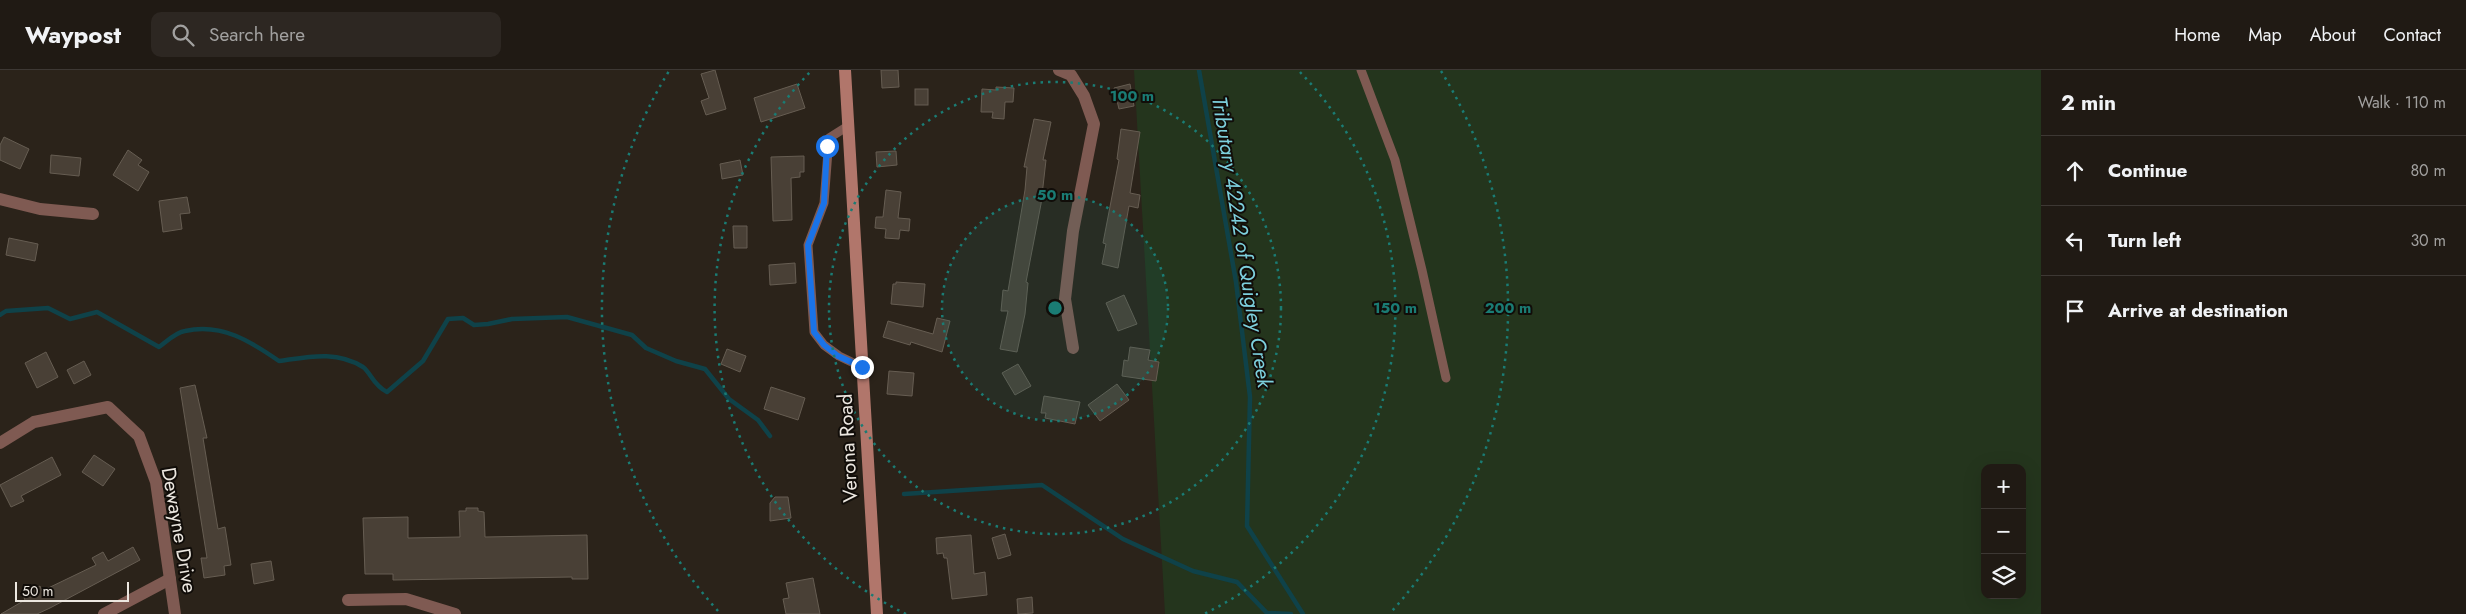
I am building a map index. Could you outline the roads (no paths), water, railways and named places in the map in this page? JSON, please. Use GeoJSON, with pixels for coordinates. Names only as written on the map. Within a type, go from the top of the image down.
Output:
{"type":"FeatureCollection","features":[{"type":"Feature","properties":{"kind":"street","name":"Verona Road"},"geometry":{"type":"LineString","coordinates":[[845,70],[876,614]]}},
{"type":"Feature","properties":{"kind":"street"},"geometry":{"type":"LineString","coordinates":[[1059,70],[1071,75],[1084,96],[1094,124],[1073,231],[1065,299],[1073,348]]}},
{"type":"Feature","properties":{"kind":"street"},"geometry":{"type":"LineString","coordinates":[[0,199],[40,209],[93,214]]}},
{"type":"Feature","properties":{"kind":"street","name":"Dewayne Drive"},"geometry":{"type":"LineString","coordinates":[[0,443],[34,422],[108,407],[138,436],[156,482],[176,614]]}},
{"type":"Feature","properties":{"kind":"street"},"geometry":{"type":"LineString","coordinates":[[104,614],[170,578]]}},
{"type":"Feature","properties":{"kind":"street"},"geometry":{"type":"LineString","coordinates":[[348,600],[406,599],[455,614]]}},
{"type":"Feature","properties":{"kind":"lane"},"geometry":{"type":"LineString","coordinates":[[1361,70],[1395,160],[1446,378]]}},
{"type":"Feature","properties":{"kind":"lane"},"geometry":{"type":"LineString","coordinates":[[848,126],[829,138],[824,203],[808,245],[814,332],[824,345],[838,356],[862,367]]}},
{"type":"Feature","properties":{"kind":"waterway","name":"Tributary 42242 of Quigley Creek"},"geometry":{"type":"LineString","coordinates":[[1199,70],[1236,282],[1250,397],[1247,526],[1303,614]]}},
{"type":"Feature","properties":{"kind":"waterway"},"geometry":{"type":"LineString","coordinates":[[0,315],[6,311],[48,308],[70,319],[97,312],[159,347],[182,332],[198,329],[223,332],[246,341],[279,361],[322,356],[343,358],[363,367],[375,383],[387,392],[423,361],[448,319],[463,318],[474,325],[512,319],[567,317],[632,335],[646,348],[676,361],[705,369],[729,399],[758,420],[770,436]]}},
{"type":"Feature","properties":{"kind":"waterway"},"geometry":{"type":"LineString","coordinates":[[904,494],[1042,485],[1123,539],[1193,571],[1237,582],[1267,613],[1291,614]]}}]}
